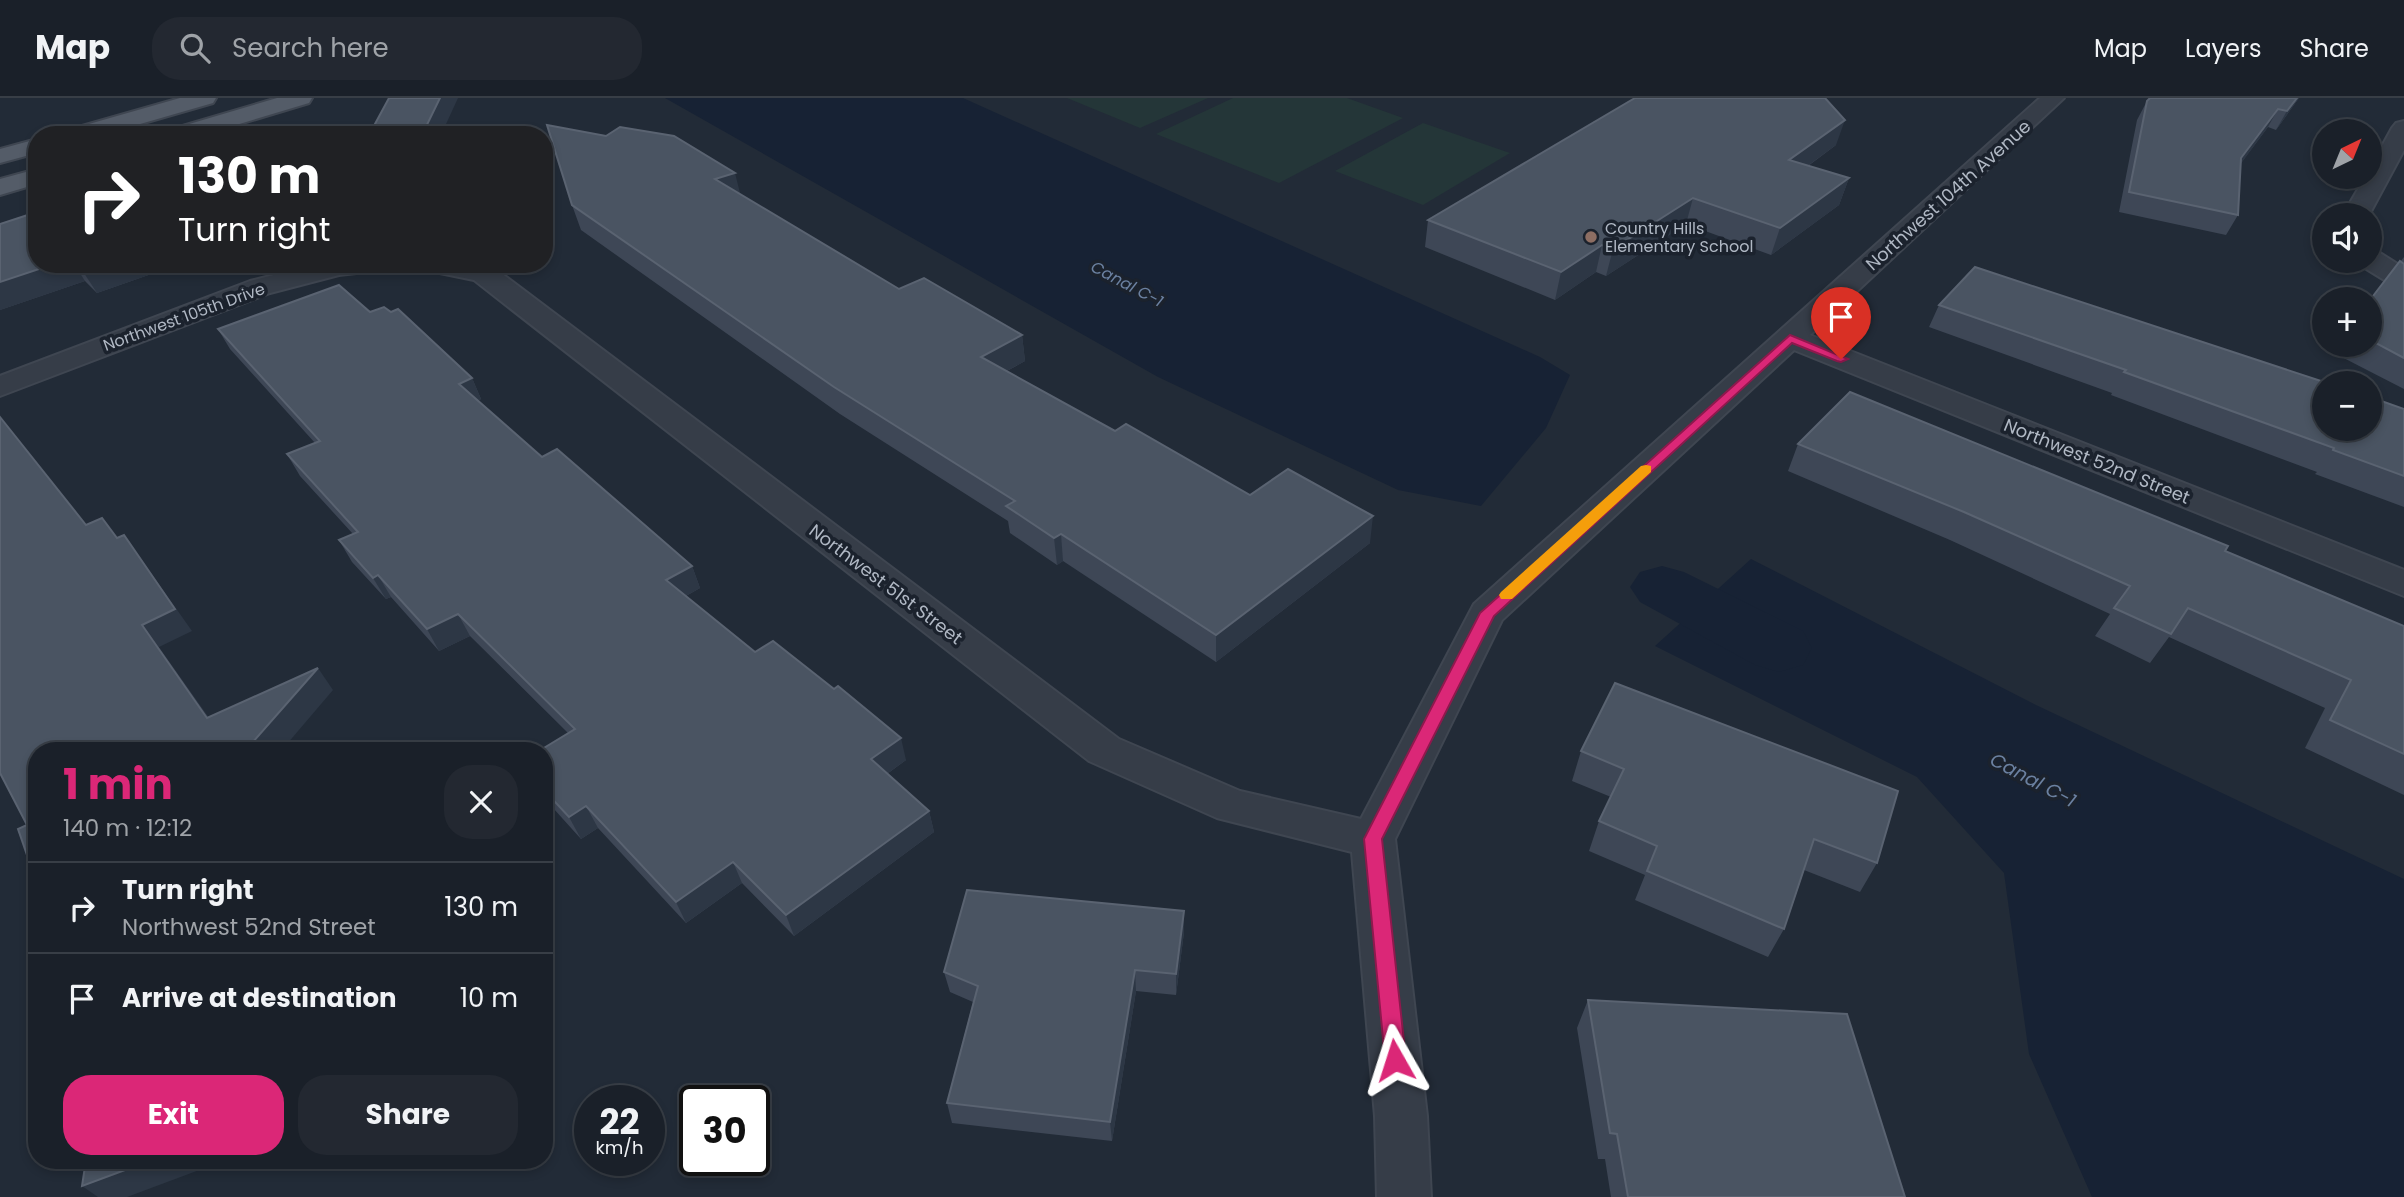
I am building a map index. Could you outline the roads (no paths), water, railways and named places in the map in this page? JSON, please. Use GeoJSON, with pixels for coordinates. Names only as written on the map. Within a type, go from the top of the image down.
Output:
{"type":"FeatureCollection","features":[{"type":"Feature","properties":{"kind":"main road"},"geometry":{"type":"LineString","coordinates":[[107,126],[205,98]]}},
{"type":"Feature","properties":{"kind":"main road"},"geometry":{"type":"LineString","coordinates":[[207,126],[301,98]]}},
{"type":"Feature","properties":{"kind":"main road"},"geometry":{"type":"LineString","coordinates":[[0,156],[28,148]]}},
{"type":"Feature","properties":{"kind":"main road"},"geometry":{"type":"LineString","coordinates":[[0,187],[28,179]]}},
{"type":"Feature","properties":{"kind":"street","name":"Northwest 104th Avenue"},"geometry":{"type":"LineString","coordinates":[[1373,839],[1487,613],[2053,98]]}},
{"type":"Feature","properties":{"kind":"street"},"geometry":{"type":"LineString","coordinates":[[2363,203],[2404,128]]}},
{"type":"Feature","properties":{"kind":"street"},"geometry":{"type":"LineString","coordinates":[[2382,266],[2404,280]]}},
{"type":"Feature","properties":{"kind":"street","name":"Northwest 105th Drive"},"geometry":{"type":"LineString","coordinates":[[0,387],[260,288],[316,273]]}},
{"type":"Feature","properties":{"kind":"street","name":"Northwest 51st Street"},"geometry":{"type":"LineString","coordinates":[[483,273],[1104,750],[1232,806],[1373,839]]}},
{"type":"Feature","properties":{"kind":"street","name":"Northwest 52nd Street"},"geometry":{"type":"LineString","coordinates":[[1790,338],[2404,583]]}},
{"type":"Feature","properties":{"kind":"street"},"geometry":{"type":"LineString","coordinates":[[1373,839],[1401,1116],[1404,1197]]}},
{"type":"Feature","properties":{"kind":"water"},"geometry":{"type":"Polygon","coordinates":[[[665,98],[963,98],[1540,357],[1570,375],[1546,428],[1481,506],[1398,490],[1158,377],[665,98]]]}},
{"type":"Feature","properties":{"kind":"water"},"geometry":{"type":"Polygon","coordinates":[[[1751,559],[2036,705],[2404,879],[2404,1197],[2092,1197],[2029,1054],[2004,873],[1917,777],[1655,646],[1751,559]]]}},
{"type":"Feature","properties":{"kind":"waterway","name":"Canal C-1"},"geometry":{"type":"LineString","coordinates":[[1662,587],[1779,648]]}},
{"type":"Feature","properties":{"kind":"place","name":"Country Hills Elementary School"},"geometry":{"type":"Point","coordinates":[1591,237]}}]}
